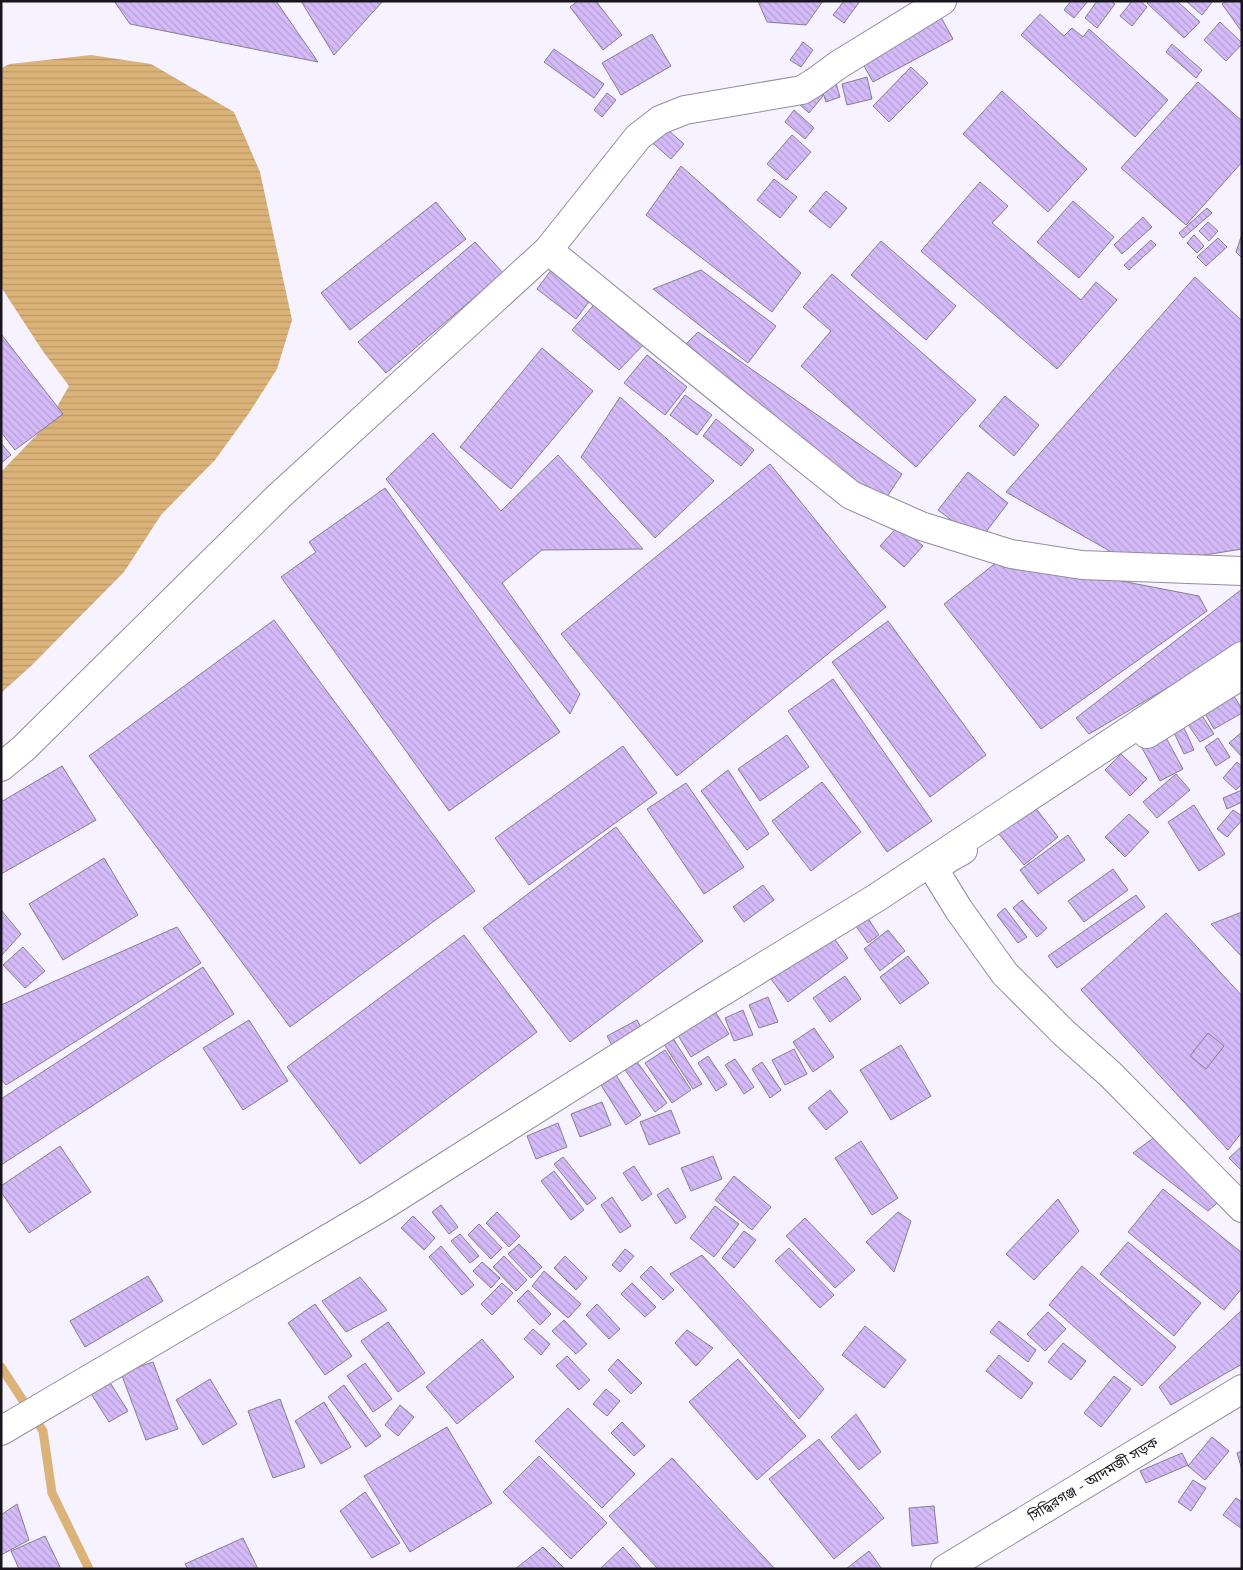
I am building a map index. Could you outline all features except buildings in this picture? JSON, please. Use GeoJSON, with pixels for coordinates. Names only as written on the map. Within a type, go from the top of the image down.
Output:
{"type":"FeatureCollection","features":[{"type":"Feature","properties":{"kind":"street"},"geometry":{"type":"LineString","coordinates":[[1,768],[24,748],[278,497],[548,250],[638,137],[660,120],[685,110],[802,90],[838,65],[942,1]]}},
{"type":"Feature","properties":{"kind":"street"},"geometry":{"type":"LineString","coordinates":[[548,250],[851,495],[921,526],[1012,554],[1082,565],[1242,571]]}},
{"type":"Feature","properties":{"kind":"street"},"geometry":{"type":"LineString","coordinates":[[1,1431],[380,1208],[706,1001],[876,898],[1242,656]]}},
{"type":"Feature","properties":{"kind":"street"},"geometry":{"type":"LineString","coordinates":[[1242,675],[948,859],[937,870],[938,876],[959,910],[1005,974],[1110,1074],[1242,1208]]}},
{"type":"Feature","properties":{"kind":"street","name":"সিদ্ধিরগঞ্জ - আদমজী সড়ক"},"geometry":{"type":"LineString","coordinates":[[945,1569],[1242,1389]]}},
{"type":"Feature","properties":{"kind":"shaded area"},"geometry":{"type":"Polygon","coordinates":[[[91,55],[151,64],[234,112],[260,172],[292,320],[277,369],[249,413],[215,460],[161,515],[124,572],[31,666],[1,693],[1,472],[47,424],[69,386],[42,350],[1,287],[1,68],[10,64],[91,55]]]}},
{"type":"Feature","properties":{"kind":"waterway"},"geometry":{"type":"LineString","coordinates":[[1,1367],[43,1431],[52,1493],[89,1569]]}}]}
